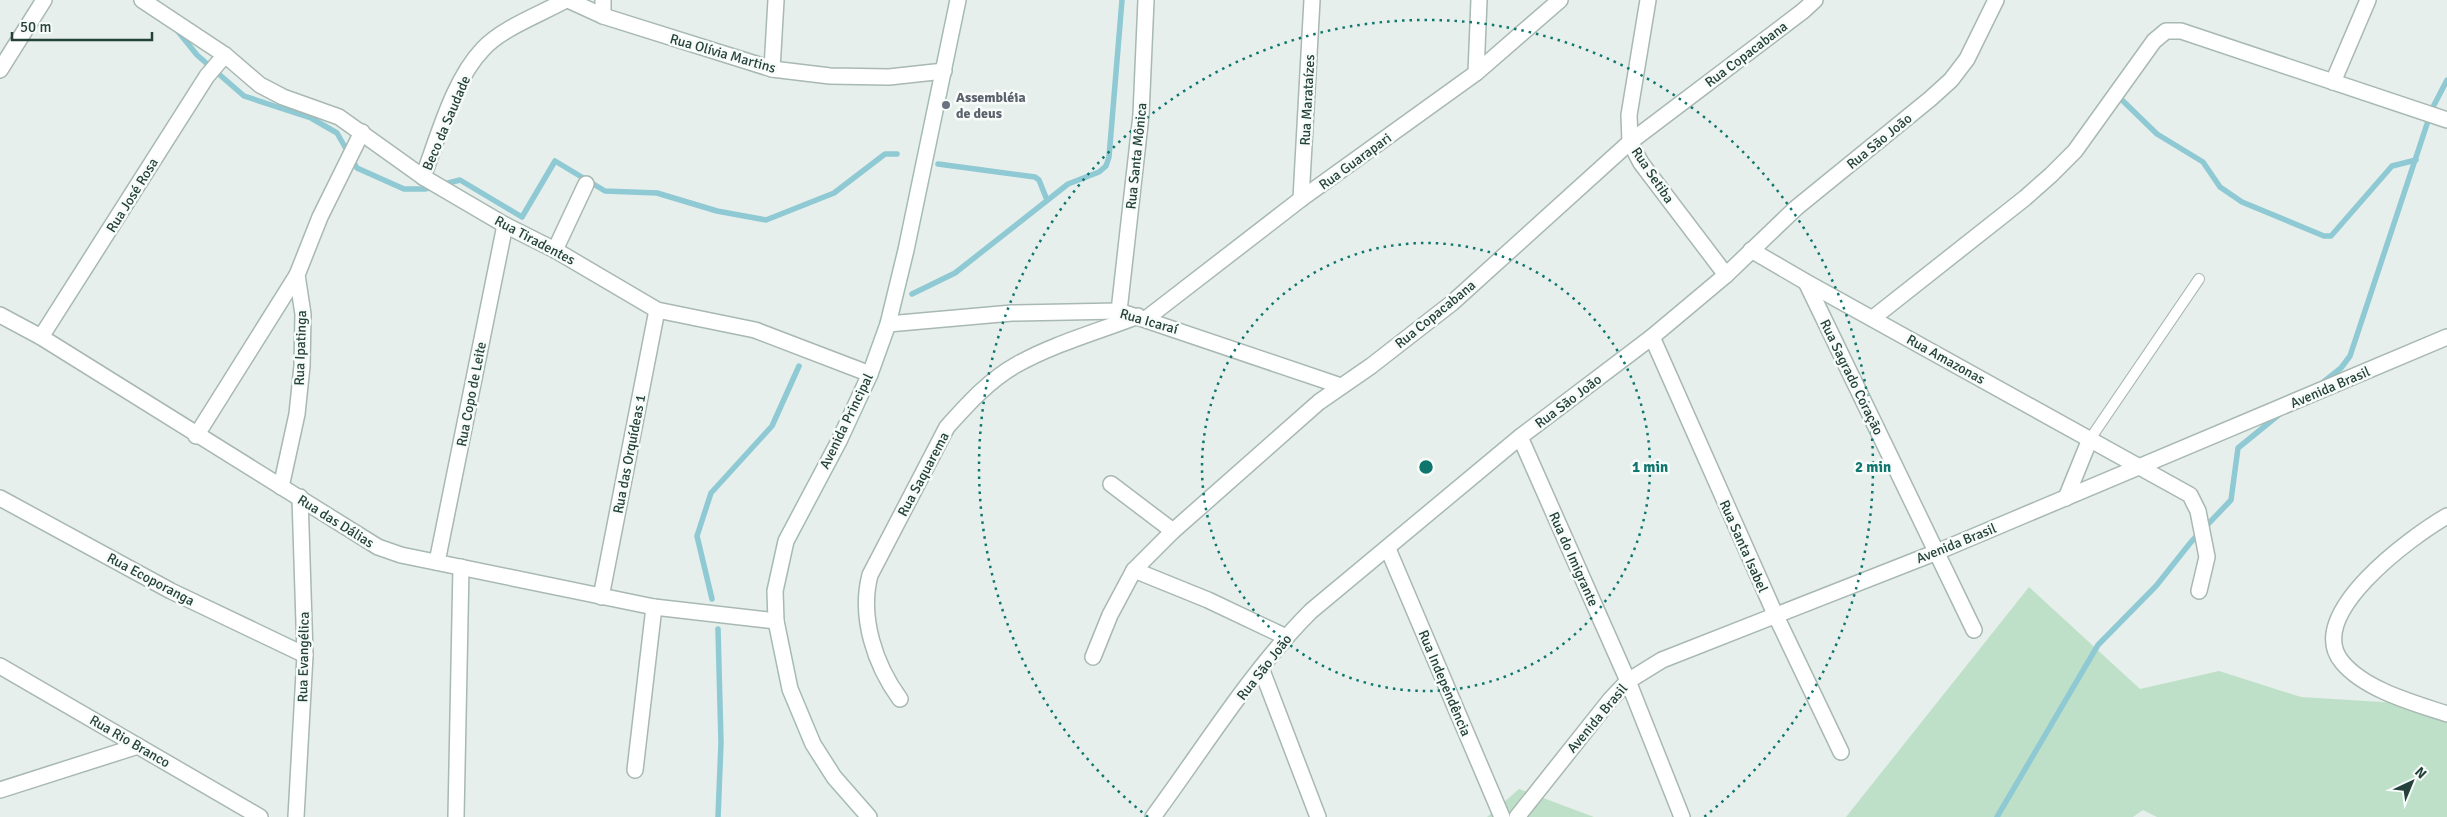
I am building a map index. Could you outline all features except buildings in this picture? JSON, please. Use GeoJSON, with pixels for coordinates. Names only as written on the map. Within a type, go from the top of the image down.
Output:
{"type":"FeatureCollection","features":[{"type":"Feature","properties":{"kind":"street"},"geometry":{"type":"LineString","coordinates":[[0,70],[44,0]]}},
{"type":"Feature","properties":{"kind":"street","name":"Rua Tiradentes"},"geometry":{"type":"LineString","coordinates":[[142,0],[224,55],[260,85],[283,97],[339,117],[423,178],[505,225],[555,250],[657,310],[754,330],[870,374]]}},
{"type":"Feature","properties":{"kind":"street","name":"Rua Olívia Martins"},"geometry":{"type":"LineString","coordinates":[[567,0],[603,16],[772,69],[830,76],[889,78],[944,71]]}},
{"type":"Feature","properties":{"kind":"street","name":"Beco da Saudade"},"geometry":{"type":"LineString","coordinates":[[423,178],[456,93],[470,65],[483,48],[498,37],[567,0]]}},
{"type":"Feature","properties":{"kind":"street"},"geometry":{"type":"LineString","coordinates":[[603,16],[604,0]]}},
{"type":"Feature","properties":{"kind":"street"},"geometry":{"type":"LineString","coordinates":[[772,69],[776,0]]}},
{"type":"Feature","properties":{"kind":"street","name":"Avenida Principal"},"geometry":{"type":"LineString","coordinates":[[870,817],[834,777],[813,744],[790,690],[776,621],[777,575],[786,541],[839,441],[870,374],[888,324],[958,0]]}},
{"type":"Feature","properties":{"kind":"street","name":"Rua Santa Mônica"},"geometry":{"type":"LineString","coordinates":[[1119,311],[1141,116],[1146,0]]}},
{"type":"Feature","properties":{"kind":"street","name":"Rua Marataízes"},"geometry":{"type":"LineString","coordinates":[[1302,199],[1312,0]]}},
{"type":"Feature","properties":{"kind":"street"},"geometry":{"type":"LineString","coordinates":[[1476,73],[1479,0]]}},
{"type":"Feature","properties":{"kind":"street","name":"Rua Guarapari"},"geometry":{"type":"LineString","coordinates":[[1142,317],[1476,73],[1560,0]]}},
{"type":"Feature","properties":{"kind":"street","name":"Rua Setiba"},"geometry":{"type":"LineString","coordinates":[[1648,0],[1629,115],[1630,142],[1641,163],[1726,275]]}},
{"type":"Feature","properties":{"kind":"street","name":"Rua Copacabana"},"geometry":{"type":"LineString","coordinates":[[1093,657],[1110,615],[1134,570],[1174,531],[1319,402],[1452,303],[1630,142],[1803,11],[1814,0]]}},
{"type":"Feature","properties":{"kind":"street","name":"Rua São João"},"geometry":{"type":"LineString","coordinates":[[1153,817],[1286,636],[1312,611],[1520,437],[1652,337],[1726,275],[1796,208],[1930,99],[1951,80],[1967,59],[1996,0]]}},
{"type":"Feature","properties":{"kind":"street"},"geometry":{"type":"LineString","coordinates":[[2333,82],[2368,0]]}},
{"type":"Feature","properties":{"kind":"street"},"geometry":{"type":"LineString","coordinates":[[1873,318],[2025,198],[2051,175],[2075,151],[2154,41],[2166,31],[2181,31],[2447,120]]}},
{"type":"Feature","properties":{"kind":"street","name":"Rua José Rosa"},"geometry":{"type":"LineString","coordinates":[[41,337],[207,76],[224,55]]}},
{"type":"Feature","properties":{"kind":"street"},"geometry":{"type":"LineString","coordinates":[[196,436],[297,275],[320,217],[362,132]]}},
{"type":"Feature","properties":{"kind":"street"},"geometry":{"type":"LineString","coordinates":[[555,250],[586,184]]}},
{"type":"Feature","properties":{"kind":"street","name":"Rua Copo de Leite"},"geometry":{"type":"LineString","coordinates":[[437,562],[505,225]]}},
{"type":"Feature","properties":{"kind":"street","name":"Rua Amazonas"},"geometry":{"type":"LineString","coordinates":[[1752,250],[1806,282],[2190,495],[2198,511],[2207,557],[2199,591]]}},
{"type":"Feature","properties":{"kind":"street","name":"Rua Ipatinga"},"geometry":{"type":"LineString","coordinates":[[281,486],[297,414],[302,366],[304,314],[297,275]]}},
{"type":"Feature","properties":{"kind":"street","name":"Rua Sagrado Coração"},"geometry":{"type":"LineString","coordinates":[[1806,282],[1974,630]]}},
{"type":"Feature","properties":{"kind":"street","name":"Rua das Orquídeas 1"},"geometry":{"type":"LineString","coordinates":[[601,597],[657,310]]}},
{"type":"Feature","properties":{"kind":"street","name":"Rua Icaraí"},"geometry":{"type":"LineString","coordinates":[[888,324],[1012,313],[1119,311],[1142,317],[1341,386]]}},
{"type":"Feature","properties":{"kind":"street","name":"Rua das Dálias"},"geometry":{"type":"LineString","coordinates":[[0,315],[41,337],[196,436],[300,497],[378,547],[400,555],[654,607],[776,621]]}},
{"type":"Feature","properties":{"kind":"street","name":"Rua Saquarema"},"geometry":{"type":"LineString","coordinates":[[900,699],[880,663],[866,611],[865,592],[870,575],[947,427],[964,407],[1014,366],[1045,351],[1142,317]]}},
{"type":"Feature","properties":{"kind":"street","name":"Avenida Brasil"},"geometry":{"type":"LineString","coordinates":[[1517,817],[1610,700],[1628,681],[1662,660],[1775,614],[1937,552],[2447,336]]}},
{"type":"Feature","properties":{"kind":"street","name":"Rua Santa Isabel"},"geometry":{"type":"LineString","coordinates":[[1652,337],[1775,614],[1840,752]]}},
{"type":"Feature","properties":{"kind":"street","name":"Rua do Imigrante"},"geometry":{"type":"LineString","coordinates":[[1520,437],[1628,681],[1682,817]]}},
{"type":"Feature","properties":{"kind":"street"},"geometry":{"type":"LineString","coordinates":[[2066,498],[2090,439]]}},
{"type":"Feature","properties":{"kind":"street"},"geometry":{"type":"LineString","coordinates":[[1111,484],[1174,531]]}},
{"type":"Feature","properties":{"kind":"street","name":"Rua Evangélica"},"geometry":{"type":"LineString","coordinates":[[296,817],[306,655],[300,497]]}},
{"type":"Feature","properties":{"kind":"street","name":"Rua Ecoporanga"},"geometry":{"type":"LineString","coordinates":[[0,498],[171,591],[306,655]]}},
{"type":"Feature","properties":{"kind":"street"},"geometry":{"type":"LineString","coordinates":[[2447,516],[2431,525],[2390,558],[2350,597],[2342,609],[2334,628],[2333,645],[2341,661],[2351,672],[2365,682],[2417,704],[2447,714]]}},
{"type":"Feature","properties":{"kind":"street","name":"Rua Independência"},"geometry":{"type":"LineString","coordinates":[[1388,549],[1502,817]]}},
{"type":"Feature","properties":{"kind":"street"},"geometry":{"type":"LineString","coordinates":[[456,817],[461,568]]}},
{"type":"Feature","properties":{"kind":"street"},"geometry":{"type":"LineString","coordinates":[[1134,570],[1208,600],[1286,636]]}},
{"type":"Feature","properties":{"kind":"street"},"geometry":{"type":"LineString","coordinates":[[635,770],[654,607]]}},
{"type":"Feature","properties":{"kind":"street","name":"Rua Rio Branco"},"geometry":{"type":"LineString","coordinates":[[0,666],[260,817]]}},
{"type":"Feature","properties":{"kind":"street"},"geometry":{"type":"LineString","coordinates":[[1261,668],[1318,817]]}},
{"type":"Feature","properties":{"kind":"street"},"geometry":{"type":"LineString","coordinates":[[0,790],[138,746]]}},
{"type":"Feature","properties":{"kind":"lane"},"geometry":{"type":"LineString","coordinates":[[2090,439],[2199,279]]}},
{"type":"Feature","properties":{"kind":"green space"},"geometry":{"type":"Polygon","coordinates":[[[2029,587],[2140,689],[2219,671],[2301,697],[2447,706],[2447,817],[2157,817],[2143,810],[2133,817],[1846,817],[2029,587]]]}},
{"type":"Feature","properties":{"kind":"green space"},"geometry":{"type":"Polygon","coordinates":[[[1519,789],[1594,817],[1487,817],[1519,789]]]}},
{"type":"Feature","properties":{"kind":"waterway"},"geometry":{"type":"LineString","coordinates":[[912,294],[955,273],[1068,184],[1099,172],[1106,166],[1109,157],[1122,0]]}},
{"type":"Feature","properties":{"kind":"waterway"},"geometry":{"type":"LineString","coordinates":[[176,29],[197,55],[244,96],[311,118],[337,133],[357,168],[404,189],[425,189],[460,180],[522,217],[555,161],[605,191],[657,193],[717,211],[766,220],[834,193],[885,154],[897,154]]}},
{"type":"Feature","properties":{"kind":"waterway"},"geometry":{"type":"LineString","coordinates":[[2321,384],[2341,368],[2350,356],[2432,109],[2447,80]]}},
{"type":"Feature","properties":{"kind":"waterway"},"geometry":{"type":"LineString","coordinates":[[2123,101],[2157,134],[2203,162],[2220,187],[2242,202],[2324,236],[2331,236],[2392,166],[2416,160]]}},
{"type":"Feature","properties":{"kind":"waterway"},"geometry":{"type":"LineString","coordinates":[[938,164],[1035,177],[1039,180],[1047,200]]}},
{"type":"Feature","properties":{"kind":"waterway"},"geometry":{"type":"LineString","coordinates":[[712,599],[697,536],[711,493],[772,426],[799,366]]}},
{"type":"Feature","properties":{"kind":"waterway"},"geometry":{"type":"LineString","coordinates":[[1997,817],[2098,645],[2156,586],[2191,542],[2231,500],[2238,448],[2281,413]]}},
{"type":"Feature","properties":{"kind":"waterway"},"geometry":{"type":"LineString","coordinates":[[718,629],[721,743],[718,817]]}},
{"type":"Feature","properties":{"kind":"place","name":"Assembléia de deus"},"geometry":{"type":"Point","coordinates":[946,105]}}]}
